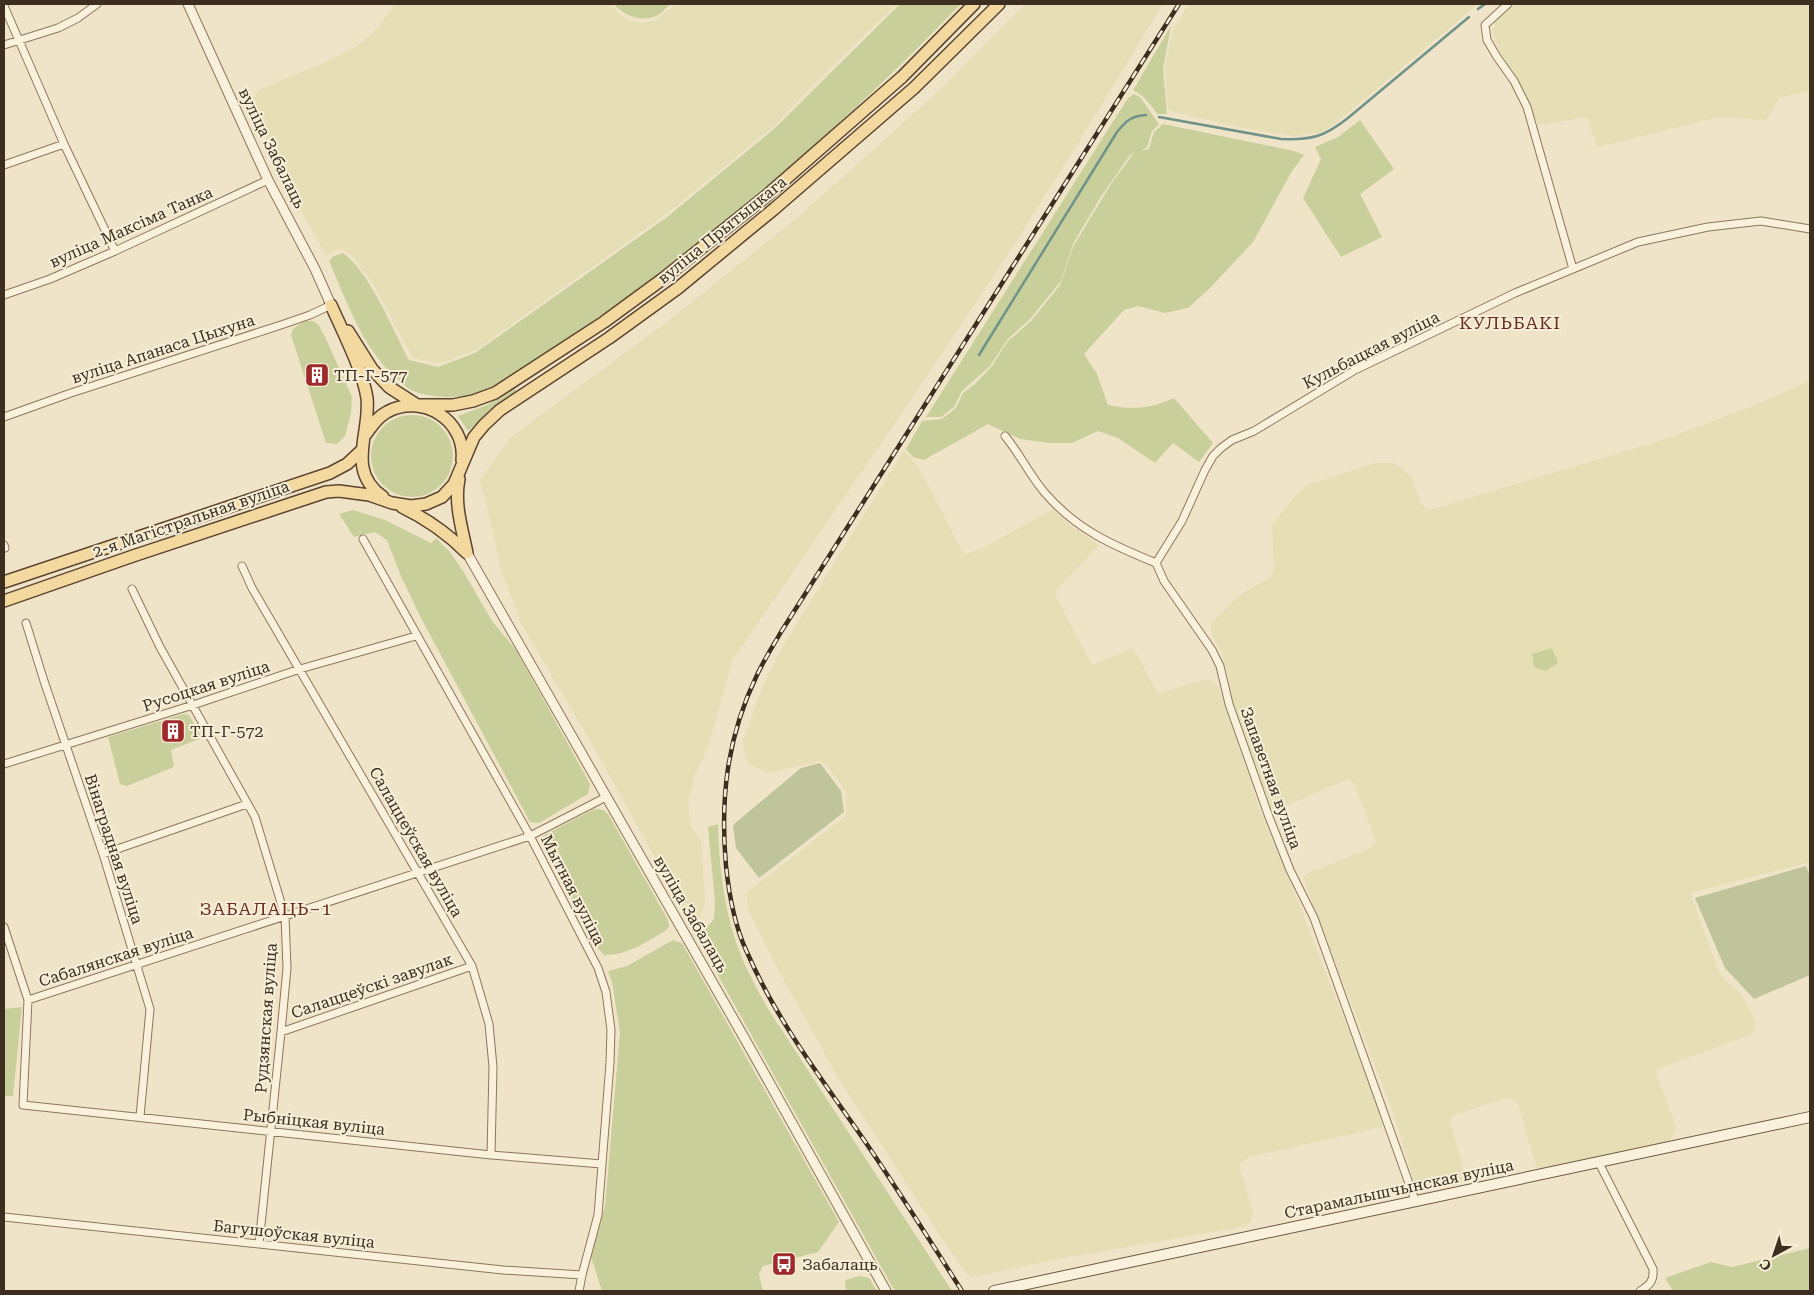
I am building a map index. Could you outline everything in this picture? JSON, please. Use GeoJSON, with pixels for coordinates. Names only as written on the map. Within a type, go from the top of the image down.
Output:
{"type":"FeatureCollection","features":[{"type":"Feature","properties":{"kind":"main road","name":"вуліца Прытыцкага"},"geometry":{"type":"LineString","coordinates":[[417,405],[452,405],[473,402],[494,393],[604,322],[664,278],[765,198],[902,77],[974,4]]}},
{"type":"Feature","properties":{"kind":"main road","name":"вуліца Прытыцкага"},"geometry":{"type":"LineString","coordinates":[[461,468],[474,437],[484,424],[500,410],[609,338],[678,288],[774,209],[914,88],[1000,4]]}},
{"type":"Feature","properties":{"kind":"main road"},"geometry":{"type":"LineString","coordinates":[[331,305],[372,369],[389,387],[417,405],[431,409],[444,416],[453,427],[460,440],[463,454],[457,492],[458,508],[468,553]]}},
{"type":"Feature","properties":{"kind":"main road"},"geometry":{"type":"LineString","coordinates":[[331,305],[356,364],[367,398],[361,451],[365,476],[381,496],[418,515],[448,535],[468,553]]}},
{"type":"Feature","properties":{"kind":"main road"},"geometry":{"type":"LineString","coordinates":[[361,451],[365,435],[374,422],[386,412],[401,406],[417,405]]}},
{"type":"Feature","properties":{"kind":"main road","name":"2-я Магістральная вуліца"},"geometry":{"type":"LineString","coordinates":[[4,582],[330,473],[347,464],[361,451]]}},
{"type":"Feature","properties":{"kind":"main road"},"geometry":{"type":"LineString","coordinates":[[392,503],[411,506],[426,504],[442,497],[454,484],[461,468]]}},
{"type":"Feature","properties":{"kind":"main road","name":"2-я Магістральная вуліца"},"geometry":{"type":"LineString","coordinates":[[4,601],[326,492],[339,491],[369,495],[392,503]]}},
{"type":"Feature","properties":{"kind":"main road","name":"Старамалышчынская вуліца"},"geometry":{"type":"LineString","coordinates":[[994,1291],[1022,1288],[1416,1200],[1599,1163],[1810,1117]]}},
{"type":"Feature","properties":{"kind":"street"},"geometry":{"type":"LineString","coordinates":[[4,44],[58,28],[78,18],[97,4]]}},
{"type":"Feature","properties":{"kind":"street","name":"вуліца Забалаць"},"geometry":{"type":"LineString","coordinates":[[188,4],[268,180],[315,269],[331,305]]}},
{"type":"Feature","properties":{"kind":"street"},"geometry":{"type":"LineString","coordinates":[[1508,4],[1485,25],[1487,40],[1514,81],[1527,107],[1573,269]]}},
{"type":"Feature","properties":{"kind":"street"},"geometry":{"type":"LineString","coordinates":[[4,6],[64,144],[115,252]]}},
{"type":"Feature","properties":{"kind":"street"},"geometry":{"type":"LineString","coordinates":[[4,165],[64,144]]}},
{"type":"Feature","properties":{"kind":"street","name":"вуліца Максіма Танка"},"geometry":{"type":"LineString","coordinates":[[4,295],[50,279],[115,252],[268,180]]}},
{"type":"Feature","properties":{"kind":"street","name":"Кульбацкая вуліца"},"geometry":{"type":"LineString","coordinates":[[1156,563],[1182,521],[1205,470],[1213,456],[1221,448],[1232,440],[1254,431],[1356,370],[1515,293],[1638,242],[1708,227],[1761,221],[1810,229]]}},
{"type":"Feature","properties":{"kind":"street","name":"вуліца Апанаса Цыхуна"},"geometry":{"type":"LineString","coordinates":[[4,417],[71,393],[281,325],[331,305]]}},
{"type":"Feature","properties":{"kind":"street"},"geometry":{"type":"LineString","coordinates":[[1004,436],[1044,492],[1068,518],[1106,542],[1156,563]]}},
{"type":"Feature","properties":{"kind":"street","name":"Мытная вуліца"},"geometry":{"type":"LineString","coordinates":[[362,539],[530,836],[598,968],[606,992],[612,1030],[598,1215],[579,1291]]}},
{"type":"Feature","properties":{"kind":"street","name":"вуліца Забалаць"},"geometry":{"type":"LineString","coordinates":[[468,553],[751,1049],[886,1291]]}},
{"type":"Feature","properties":{"kind":"street","name":"Запаветная вуліца"},"geometry":{"type":"LineString","coordinates":[[1156,563],[1164,581],[1212,650],[1220,666],[1229,704],[1269,817],[1290,870],[1314,918],[1416,1200]]}},
{"type":"Feature","properties":{"kind":"street","name":"Салаццеўская вуліца"},"geometry":{"type":"LineString","coordinates":[[242,566],[252,588],[472,966],[490,1033],[493,1067],[491,1155]]}},
{"type":"Feature","properties":{"kind":"street","name":"Рудзянская вуліца"},"geometry":{"type":"LineString","coordinates":[[132,589],[160,647],[258,824],[285,916],[287,968],[282,1032],[259,1244]]}},
{"type":"Feature","properties":{"kind":"street","name":"Вінаградная вуліца"},"geometry":{"type":"LineString","coordinates":[[26,623],[103,854],[150,1009],[140,1117]]}},
{"type":"Feature","properties":{"kind":"street","name":"Русоцкая вуліца"},"geometry":{"type":"LineString","coordinates":[[4,764],[193,705],[300,669],[416,636]]}},
{"type":"Feature","properties":{"kind":"street","name":"Сабалянская вуліца"},"geometry":{"type":"LineString","coordinates":[[28,1000],[530,836],[606,796]]}},
{"type":"Feature","properties":{"kind":"street"},"geometry":{"type":"LineString","coordinates":[[103,854],[247,804]]}},
{"type":"Feature","properties":{"kind":"street"},"geometry":{"type":"LineString","coordinates":[[4,927],[28,1000]]}},
{"type":"Feature","properties":{"kind":"street","name":"Салаццеўскі завулак"},"geometry":{"type":"LineString","coordinates":[[282,1032],[472,966]]}},
{"type":"Feature","properties":{"kind":"street","name":"Рыбніцкая вуліца"},"geometry":{"type":"LineString","coordinates":[[28,1000],[23,1104],[491,1155],[602,1164]]}},
{"type":"Feature","properties":{"kind":"street"},"geometry":{"type":"LineString","coordinates":[[1599,1163],[1652,1269],[1654,1277],[1651,1284],[1640,1291]]}},
{"type":"Feature","properties":{"kind":"street","name":"Багушоўская вуліца"},"geometry":{"type":"LineString","coordinates":[[4,1217],[503,1270],[582,1275]]}},
{"type":"Feature","properties":{"kind":"shaded area"},"geometry":{"type":"Polygon","coordinates":[[[395,4],[612,4],[619,14],[628,20],[640,23],[654,21],[677,4],[897,4],[815,83],[775,125],[668,213],[476,350],[439,364],[412,357],[371,280],[350,254],[341,249],[326,255],[285,183],[250,103],[259,90],[323,63],[357,46],[377,29],[395,4]]]}},
{"type":"Feature","properties":{"kind":"shaded area"},"geometry":{"type":"Polygon","coordinates":[[[1025,4],[1163,4],[1001,265],[732,661],[709,744],[694,778],[688,803],[691,826],[701,841],[705,904],[699,918],[694,923],[689,919],[592,744],[522,625],[500,568],[480,480],[511,437],[676,315],[798,217],[942,88],[1025,4]]]}},
{"type":"Feature","properties":{"kind":"shaded area"},"geometry":{"type":"Polygon","coordinates":[[[1188,4],[1478,4],[1335,124],[1323,132],[1294,136],[1238,127],[1170,111],[1167,105],[1165,67],[1172,33],[1188,4]]]}},
{"type":"Feature","properties":{"kind":"shaded area"},"geometry":{"type":"Polygon","coordinates":[[[1515,4],[1810,4],[1810,91],[1780,97],[1766,120],[1718,117],[1598,147],[1586,117],[1539,125],[1495,41],[1492,31],[1496,21],[1515,4]]]}},
{"type":"Feature","properties":{"kind":"shaded area"},"geometry":{"type":"Polygon","coordinates":[[[1810,380],[1810,862],[1690,893],[1720,974],[1739,991],[1750,1010],[1756,1024],[1752,1034],[1658,1069],[1656,1072],[1676,1128],[1670,1141],[1542,1169],[1537,1168],[1517,1102],[1511,1098],[1505,1098],[1452,1116],[1450,1120],[1466,1180],[1458,1184],[1424,1191],[1414,1181],[1392,1110],[1303,878],[1306,874],[1371,848],[1376,843],[1373,833],[1353,782],[1348,779],[1276,810],[1271,808],[1232,698],[1227,670],[1220,649],[1212,637],[1211,624],[1238,596],[1271,577],[1274,570],[1272,525],[1295,496],[1307,485],[1375,463],[1394,463],[1412,479],[1423,507],[1430,510],[1666,439],[1763,402],[1810,380]]]}},
{"type":"Feature","properties":{"kind":"shaded area"},"geometry":{"type":"Polygon","coordinates":[[[904,450],[919,468],[964,555],[983,548],[1053,509],[1069,524],[1099,545],[1054,593],[1092,665],[1133,648],[1157,692],[1160,693],[1199,681],[1211,680],[1218,686],[1261,813],[1295,894],[1372,1091],[1383,1127],[1249,1157],[1239,1165],[1253,1213],[1251,1221],[1246,1226],[1064,1258],[972,1277],[965,1272],[937,1231],[837,1076],[772,958],[747,908],[747,892],[846,816],[846,791],[828,767],[821,761],[769,773],[748,764],[742,743],[760,693],[782,648],[904,450]]]}},
{"type":"Feature","properties":{"kind":"green space"},"geometry":{"type":"Polygon","coordinates":[[[614,4],[670,4],[658,15],[640,18],[628,15],[614,4]]]}},
{"type":"Feature","properties":{"kind":"green space"},"geometry":{"type":"Polygon","coordinates":[[[900,4],[961,4],[918,48],[828,133],[735,213],[637,289],[509,378],[489,390],[467,396],[446,397],[426,395],[407,388],[396,378],[384,366],[365,338],[356,323],[329,261],[334,256],[343,253],[362,273],[380,302],[409,360],[438,367],[475,353],[667,217],[774,129],[900,4]]]}},
{"type":"Feature","properties":{"kind":"green space"},"geometry":{"type":"Polygon","coordinates":[[[1171,26],[1163,69],[1167,114],[1157,114],[1146,100],[1133,90],[1171,26]]]}},
{"type":"Feature","properties":{"kind":"green space"},"geometry":{"type":"Polygon","coordinates":[[[1134,94],[1140,97],[1159,124],[1152,131],[1147,147],[1141,151],[1149,149],[1154,132],[1163,124],[1294,151],[1304,155],[1292,171],[1253,242],[1210,288],[1188,308],[1165,313],[1138,306],[1124,310],[1084,354],[1097,374],[1108,405],[1141,408],[1174,398],[1213,443],[1199,462],[1173,443],[1155,463],[1118,438],[1098,431],[1072,443],[1049,443],[1020,439],[988,424],[924,460],[913,457],[906,449],[922,421],[942,419],[956,408],[963,393],[975,384],[992,366],[1007,342],[1031,321],[1060,285],[1074,245],[1111,184],[1133,154],[1130,155],[1102,195],[1074,242],[1061,281],[1030,319],[1007,340],[990,366],[962,391],[954,407],[941,417],[926,417],[1128,98],[1134,94]]]}},
{"type":"Feature","properties":{"kind":"green space"},"geometry":{"type":"Polygon","coordinates":[[[1360,120],[1394,169],[1360,194],[1382,237],[1341,257],[1303,198],[1321,159],[1315,147],[1338,137],[1360,120]]]}},
{"type":"Feature","properties":{"kind":"green space"},"geometry":{"type":"Polygon","coordinates":[[[304,321],[313,321],[318,324],[352,397],[351,413],[345,436],[337,444],[326,443],[291,335],[293,329],[304,321]]]}},
{"type":"Feature","properties":{"kind":"green space"},"geometry":{"type":"Polygon","coordinates":[[[515,389],[517,392],[490,410],[468,431],[458,416],[487,405],[515,389]]]}},
{"type":"Feature","properties":{"kind":"green space"},"geometry":{"type":"Polygon","coordinates":[[[412,415],[428,419],[441,427],[449,440],[453,456],[449,472],[441,485],[428,493],[412,497],[396,493],[383,485],[375,472],[371,456],[375,440],[383,427],[396,419],[412,415]]]}},
{"type":"Feature","properties":{"kind":"green space"},"geometry":{"type":"Polygon","coordinates":[[[353,510],[385,520],[431,543],[436,538],[450,552],[492,621],[516,650],[590,784],[588,794],[539,823],[530,822],[420,616],[387,540],[375,532],[354,537],[339,514],[353,510]]]}},
{"type":"Feature","properties":{"kind":"green space"},"geometry":{"type":"Polygon","coordinates":[[[1552,648],[1558,663],[1546,671],[1534,667],[1532,654],[1552,648]]]}},
{"type":"Feature","properties":{"kind":"green space"},"geometry":{"type":"Polygon","coordinates":[[[184,714],[189,715],[202,738],[171,750],[174,767],[127,786],[120,784],[108,737],[184,714]]]}},
{"type":"Feature","properties":{"kind":"green space"},"geometry":{"type":"Polygon","coordinates":[[[820,763],[841,791],[844,812],[759,878],[736,848],[733,825],[801,768],[820,763]]]}},
{"type":"Feature","properties":{"kind":"green space"},"geometry":{"type":"Polygon","coordinates":[[[594,809],[603,810],[608,814],[668,920],[669,927],[665,931],[636,948],[621,953],[604,955],[594,944],[541,840],[544,835],[594,809]]]}},
{"type":"Feature","properties":{"kind":"green space"},"geometry":{"type":"Polygon","coordinates":[[[718,824],[722,880],[729,918],[740,954],[753,981],[768,1009],[952,1291],[898,1291],[893,1288],[701,945],[702,933],[714,919],[715,902],[708,827],[718,824]]]}},
{"type":"Feature","properties":{"kind":"green space"},"geometry":{"type":"Polygon","coordinates":[[[1806,866],[1810,876],[1810,975],[1754,999],[1725,968],[1695,898],[1806,866]]]}},
{"type":"Feature","properties":{"kind":"green space"},"geometry":{"type":"Polygon","coordinates":[[[673,940],[682,943],[839,1222],[818,1252],[763,1266],[759,1274],[763,1291],[602,1291],[591,1257],[605,1206],[620,1032],[612,982],[608,971],[627,966],[673,940]]]}},
{"type":"Feature","properties":{"kind":"green space"},"geometry":{"type":"Polygon","coordinates":[[[22,1007],[13,1096],[4,1096],[4,1009],[22,1007]]]}},
{"type":"Feature","properties":{"kind":"green space"},"geometry":{"type":"Polygon","coordinates":[[[1810,1248],[1810,1291],[1673,1291],[1665,1278],[1711,1262],[1732,1267],[1810,1248]]]}},
{"type":"Feature","properties":{"kind":"green space"},"geometry":{"type":"Polygon","coordinates":[[[860,1276],[869,1278],[877,1291],[846,1291],[845,1280],[860,1276]]]}},
{"type":"Feature","properties":{"kind":"waterway"},"geometry":{"type":"LineString","coordinates":[[1478,9],[1485,4]]}},
{"type":"Feature","properties":{"kind":"waterway"},"geometry":{"type":"LineString","coordinates":[[1159,117],[1281,139],[1301,139],[1317,136],[1348,118],[1469,17]]}},
{"type":"Feature","properties":{"kind":"waterway"},"geometry":{"type":"LineString","coordinates":[[979,355],[1117,132],[1129,120],[1146,115]]}},
{"type":"Feature","properties":{"kind":"railway"},"geometry":{"type":"LineString","coordinates":[[962,1291],[882,1167],[782,1020],[746,950],[738,930],[726,866],[724,816],[728,768],[732,745],[747,698],[760,669],[781,632],[1179,4]]}},
{"type":"Feature","properties":{"kind":"place","name":"ТП-Г-577"},"geometry":{"type":"Point","coordinates":[317,375]}},
{"type":"Feature","properties":{"kind":"place","name":"ТП-Г-572"},"geometry":{"type":"Point","coordinates":[173,731]}},
{"type":"Feature","properties":{"kind":"place","name":"Забалаць"},"geometry":{"type":"Point","coordinates":[784,1264]}},
{"type":"Feature","properties":{"kind":"district","name":"КУЛЬБАКІ"},"geometry":{"type":"Point","coordinates":[1510,322]}},
{"type":"Feature","properties":{"kind":"district","name":"ЗАБАЛАЦЬ–1"},"geometry":{"type":"Point","coordinates":[266,908]}}]}
